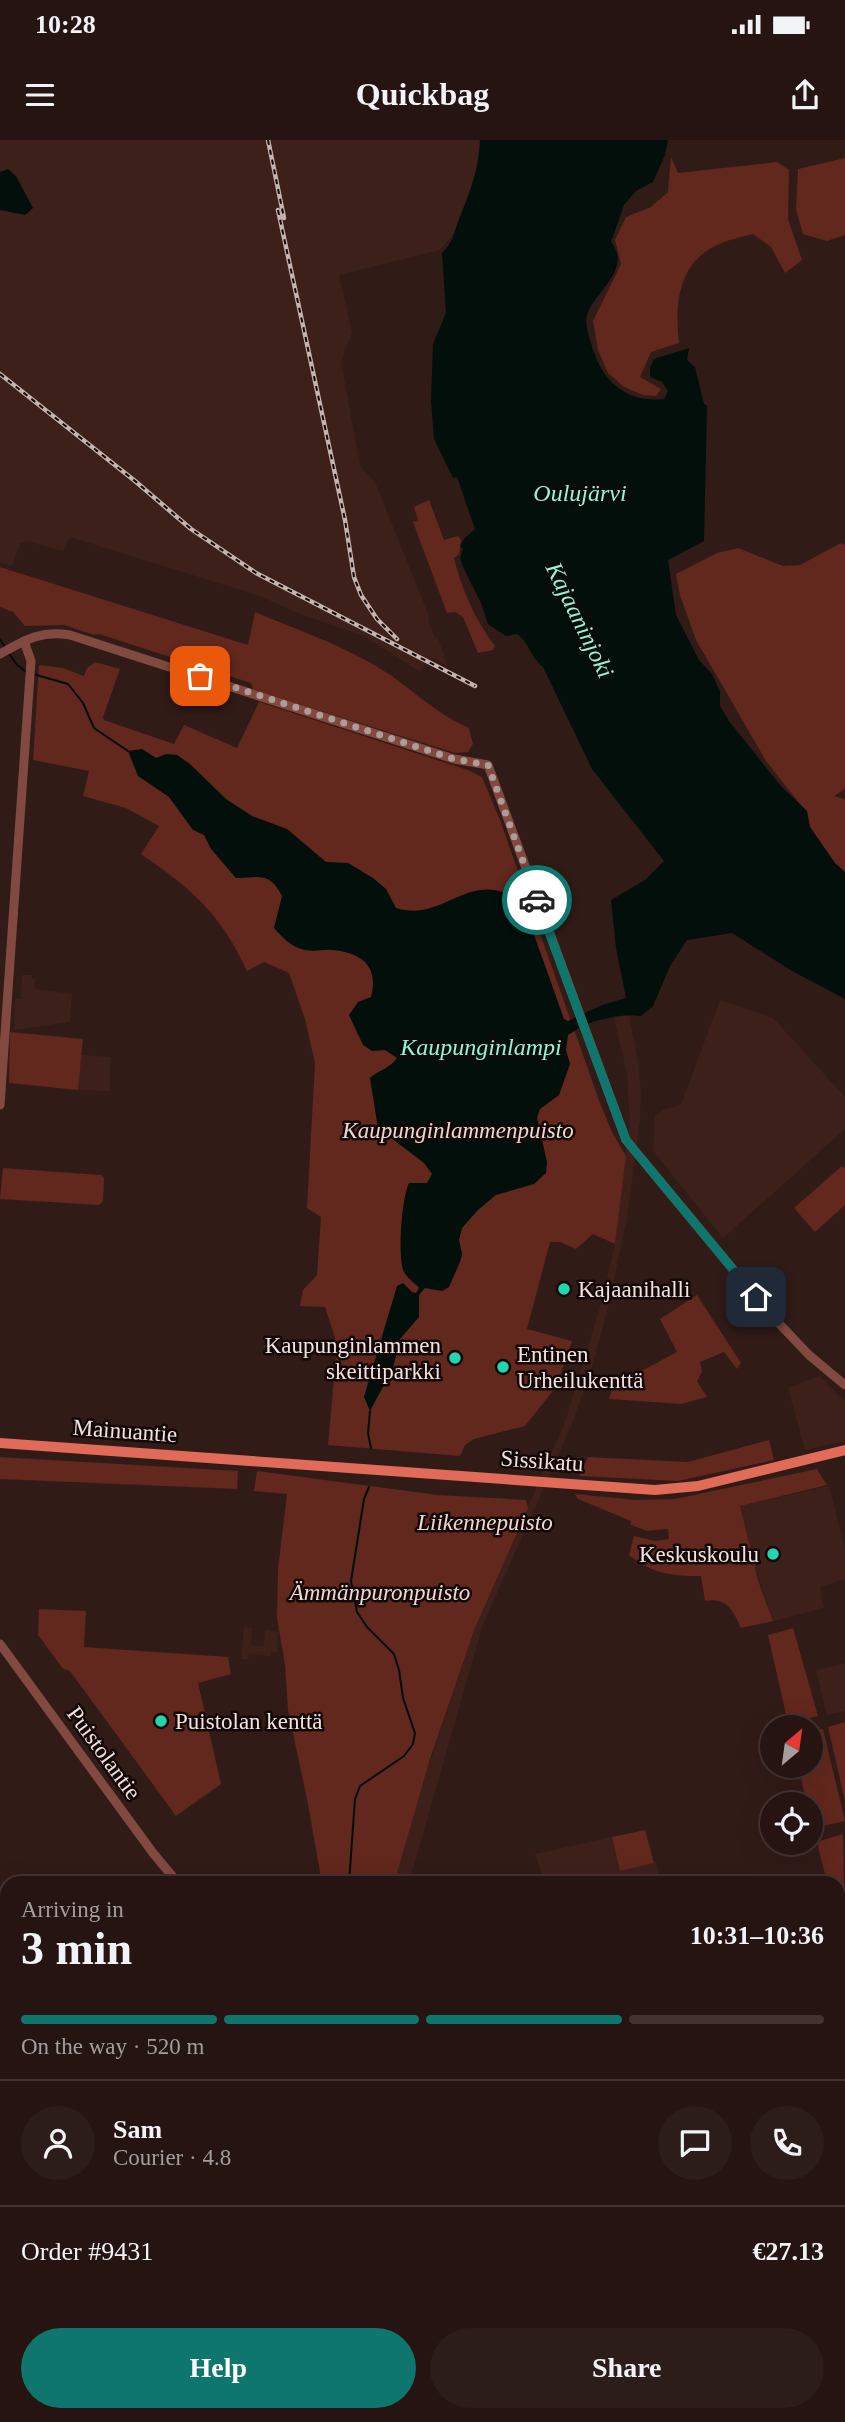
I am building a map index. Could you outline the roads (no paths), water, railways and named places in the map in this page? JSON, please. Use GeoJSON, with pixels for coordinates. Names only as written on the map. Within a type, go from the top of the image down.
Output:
{"type":"FeatureCollection","features":[{"type":"Feature","properties":{"kind":"main road","name":"Mainuantie"},"geometry":{"type":"LineString","coordinates":[[0,1443],[247,1461]]}},
{"type":"Feature","properties":{"kind":"main road","name":"Sissikatu"},"geometry":{"type":"LineString","coordinates":[[247,1461],[655,1490],[698,1486],[845,1450]]}},
{"type":"Feature","properties":{"kind":"main road","name":"Sissikatu"},"geometry":{"type":"LineString","coordinates":[[830,1455],[845,1459]]}},
{"type":"Feature","properties":{"kind":"street"},"geometry":{"type":"LineString","coordinates":[[0,654],[39,635],[52,632],[69,635],[454,759],[488,765],[626,1140],[769,1313],[809,1354],[845,1385]]}},
{"type":"Feature","properties":{"kind":"street"},"geometry":{"type":"LineString","coordinates":[[0,1105],[32,661],[23,641]]}},
{"type":"Feature","properties":{"kind":"street","name":"Puistolantie"},"geometry":{"type":"LineString","coordinates":[[0,1644],[172,1876]]}},
{"type":"Feature","properties":{"kind":"water","name":"Oulujärvi"},"geometry":{"type":"Polygon","coordinates":[[[480,140],[668,140],[665,155],[653,182],[636,191],[624,205],[611,242],[618,261],[611,279],[588,312],[588,331],[595,356],[608,378],[626,393],[637,397],[664,399],[668,391],[662,382],[650,377],[654,359],[689,348],[687,360],[695,367],[704,404],[707,406],[704,541],[668,560],[676,615],[699,660],[712,674],[720,691],[720,706],[729,721],[780,785],[807,811],[810,827],[835,863],[845,872],[845,999],[792,971],[732,933],[687,940],[670,966],[653,1006],[641,1016],[603,1019],[568,1035],[566,1050],[570,1064],[559,1095],[540,1109],[537,1118],[547,1162],[546,1173],[534,1184],[496,1195],[462,1228],[459,1240],[462,1254],[449,1287],[442,1291],[425,1288],[419,1295],[419,1317],[400,1339],[393,1368],[370,1411],[364,1397],[397,1286],[403,1283],[416,1293],[419,1288],[405,1274],[402,1265],[401,1228],[406,1190],[409,1183],[427,1183],[432,1174],[424,1163],[378,1128],[370,1078],[397,1058],[385,1050],[372,1051],[363,1045],[349,1015],[358,1002],[371,997],[373,977],[366,963],[352,954],[333,950],[305,950],[284,939],[274,928],[282,896],[278,888],[264,878],[236,878],[211,849],[204,835],[193,830],[169,797],[138,776],[128,751],[142,749],[156,758],[166,754],[177,755],[226,799],[252,816],[287,829],[326,862],[348,863],[373,878],[386,889],[396,908],[414,911],[430,908],[473,891],[488,890],[505,893],[523,904],[564,1019],[568,1021],[602,1005],[626,998],[616,948],[611,900],[645,880],[664,861],[592,769],[543,667],[524,641],[517,634],[506,636],[488,624],[460,558],[463,549],[460,546],[475,529],[457,477],[453,478],[434,439],[431,400],[433,344],[446,313],[442,253],[453,237],[470,190],[478,161],[480,140]]]}},
{"type":"Feature","properties":{"kind":"water"},"geometry":{"type":"Polygon","coordinates":[[[8,169],[16,176],[33,208],[25,215],[0,210],[0,172],[8,169]]]}},
{"type":"Feature","properties":{"kind":"waterway"},"geometry":{"type":"LineString","coordinates":[[0,639],[5,647]]}},
{"type":"Feature","properties":{"kind":"waterway"},"geometry":{"type":"LineString","coordinates":[[8,652],[17,665],[28,673]]}},
{"type":"Feature","properties":{"kind":"waterway"},"geometry":{"type":"LineString","coordinates":[[33,674],[68,684],[83,703],[94,728],[128,751]]}},
{"type":"Feature","properties":{"kind":"waterway"},"geometry":{"type":"LineString","coordinates":[[370,1411],[368,1433],[371,1448]]}},
{"type":"Feature","properties":{"kind":"waterway"},"geometry":{"type":"LineString","coordinates":[[350,1876],[355,1799],[360,1786],[404,1756],[413,1744],[415,1733],[403,1698],[394,1654],[367,1627],[357,1612],[351,1581],[364,1499],[369,1487]]}},
{"type":"Feature","properties":{"kind":"railway"},"geometry":{"type":"LineString","coordinates":[[268,140],[284,218]]}},
{"type":"Feature","properties":{"kind":"railway"},"geometry":{"type":"LineString","coordinates":[[278,210],[345,520],[354,577],[361,595],[377,619],[397,639]]}},
{"type":"Feature","properties":{"kind":"railway"},"geometry":{"type":"LineString","coordinates":[[0,374],[191,529],[256,573],[475,686]]}},
{"type":"Feature","properties":{"kind":"place","name":"Kajaanihalli"},"geometry":{"type":"Point","coordinates":[564,1289]}},
{"type":"Feature","properties":{"kind":"place","name":"Kaupunginlammen skeittiparkki"},"geometry":{"type":"Point","coordinates":[455,1358]}},
{"type":"Feature","properties":{"kind":"place","name":"Entinen Urheilukenttä"},"geometry":{"type":"Point","coordinates":[503,1367]}},
{"type":"Feature","properties":{"kind":"place","name":"Keskuskoulu"},"geometry":{"type":"Point","coordinates":[773,1554]}},
{"type":"Feature","properties":{"kind":"place","name":"Puistolan kenttä"},"geometry":{"type":"Point","coordinates":[161,1721]}},
{"type":"Feature","properties":{"kind":"water label","name":"Kajaaninjoki"},"geometry":{"type":"Point","coordinates":[580,620]}},
{"type":"Feature","properties":{"kind":"water label","name":"Kaupunginlampi"},"geometry":{"type":"Point","coordinates":[481,1047]}},
{"type":"Feature","properties":{"kind":"park label","name":"Kaupunginlammenpuisto"},"geometry":{"type":"Point","coordinates":[458,1130]}},
{"type":"Feature","properties":{"kind":"park label","name":"Liikennepuisto"},"geometry":{"type":"Point","coordinates":[485,1522]}},
{"type":"Feature","properties":{"kind":"park label","name":"Ämmänpuronpuisto"},"geometry":{"type":"Point","coordinates":[380,1592]}}]}
